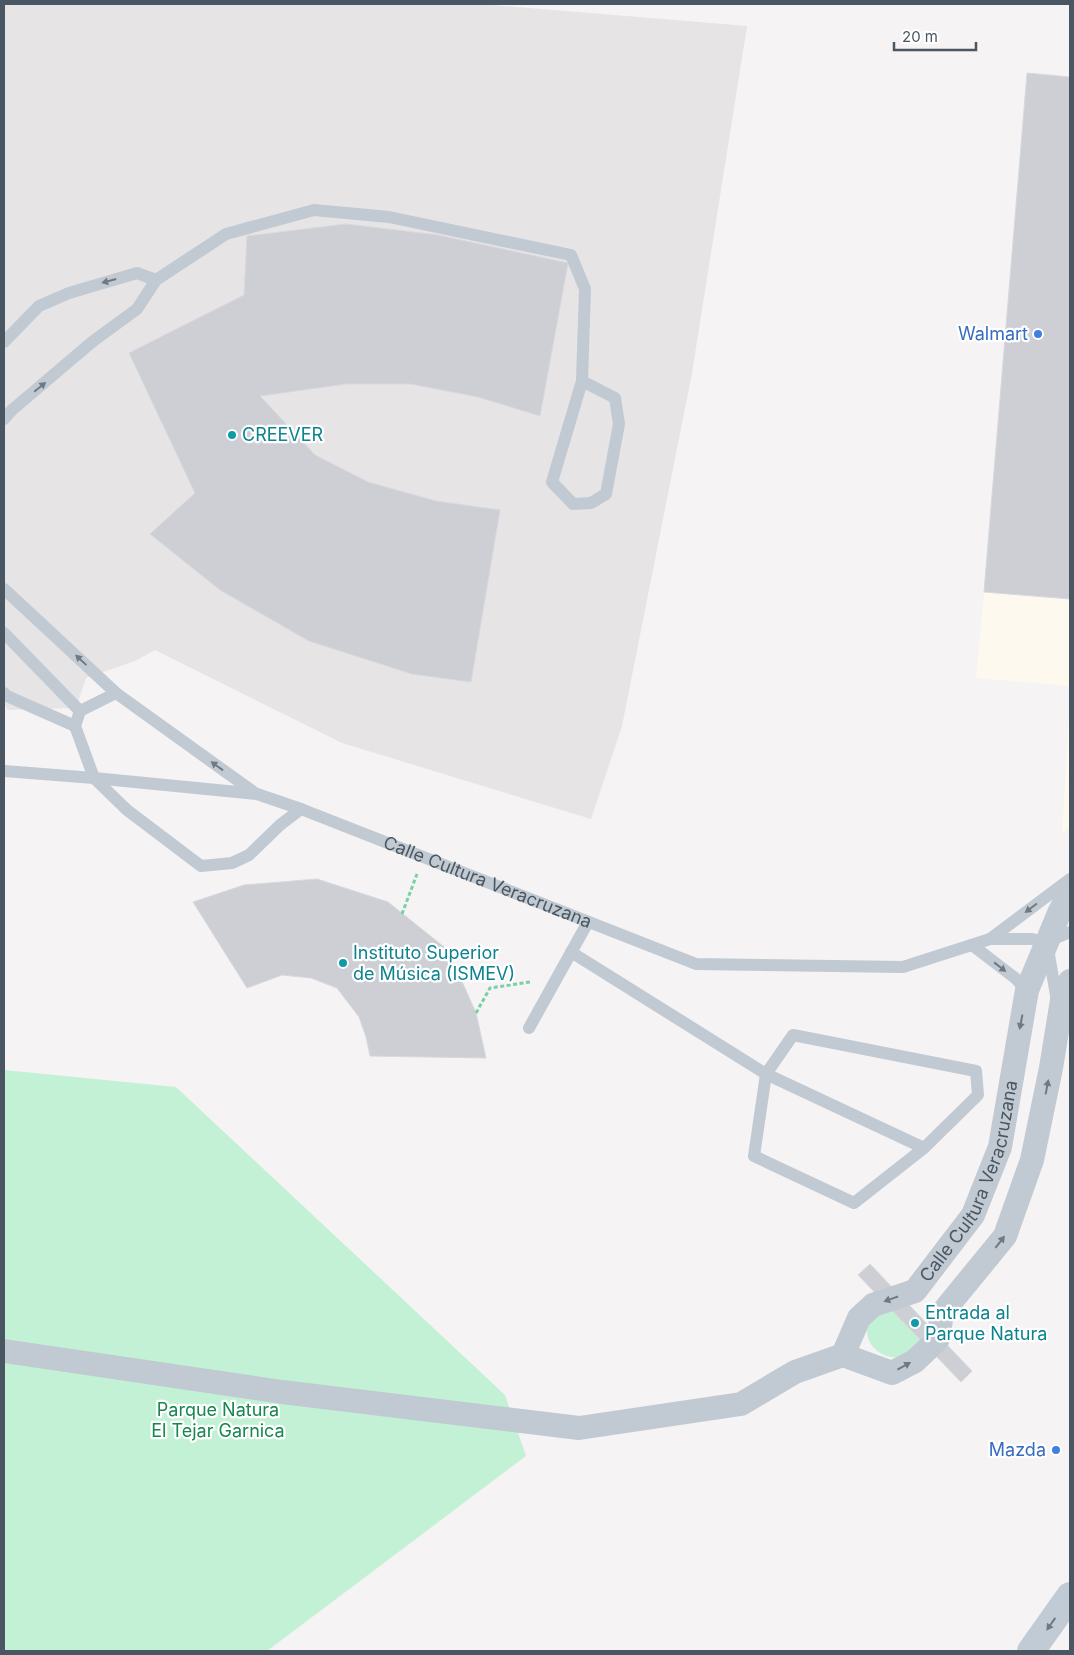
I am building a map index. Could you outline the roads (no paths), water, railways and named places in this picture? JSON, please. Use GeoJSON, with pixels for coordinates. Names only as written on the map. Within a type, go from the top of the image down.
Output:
{"type":"FeatureCollection","features":[{"type":"Feature","properties":{"kind":"main road"},"geometry":{"type":"LineString","coordinates":[[1031,1651],[1070,1596]]}},
{"type":"Feature","properties":{"kind":"street","name":"Calle Cultura Veracruzana"},"geometry":{"type":"LineString","coordinates":[[843,1356],[859,1318],[873,1305],[915,1291],[973,1215],[1000,1147],[1027,990],[1046,942],[1070,892]]}},
{"type":"Feature","properties":{"kind":"street"},"geometry":{"type":"LineString","coordinates":[[4,1351],[282,1392],[579,1428],[742,1404],[795,1372],[843,1356],[892,1373],[915,1360],[938,1339],[942,1313],[1005,1236],[1032,1160],[1063,994],[1070,981]]}},
{"type":"Feature","properties":{"kind":"street"},"geometry":{"type":"LineString","coordinates":[[915,1291],[942,1313]]}},
{"type":"Feature","properties":{"kind":"lane"},"geometry":{"type":"LineString","coordinates":[[4,420],[12,410],[92,342],[137,309],[156,280],[226,234],[314,210],[389,217],[571,255],[585,289],[582,381],[552,482],[573,504],[590,503],[606,494],[619,424],[615,398],[582,381]]}},
{"type":"Feature","properties":{"kind":"lane"},"geometry":{"type":"LineString","coordinates":[[4,342],[39,306],[69,293],[137,273],[156,280]]}},
{"type":"Feature","properties":{"kind":"lane"},"geometry":{"type":"LineString","coordinates":[[4,589],[116,693],[257,794]]}},
{"type":"Feature","properties":{"kind":"lane"},"geometry":{"type":"LineString","coordinates":[[4,633],[80,712]]}},
{"type":"Feature","properties":{"kind":"lane"},"geometry":{"type":"LineString","coordinates":[[4,693],[75,726]]}},
{"type":"Feature","properties":{"kind":"lane"},"geometry":{"type":"LineString","coordinates":[[116,693],[80,712],[75,726],[94,778],[127,810],[201,866],[232,863],[249,855],[280,825],[301,809]]}},
{"type":"Feature","properties":{"kind":"lane","name":"Calle Cultura Veracruzana"},"geometry":{"type":"LineString","coordinates":[[4,771],[257,794],[301,809],[696,964],[903,967],[990,939]]}},
{"type":"Feature","properties":{"kind":"lane"},"geometry":{"type":"LineString","coordinates":[[990,939],[1070,879]]}},
{"type":"Feature","properties":{"kind":"lane"},"geometry":{"type":"LineString","coordinates":[[529,1028],[588,922]]}},
{"type":"Feature","properties":{"kind":"lane"},"geometry":{"type":"LineString","coordinates":[[990,939],[1032,939],[1046,942],[1070,932]]}},
{"type":"Feature","properties":{"kind":"lane"},"geometry":{"type":"LineString","coordinates":[[1046,942],[1059,1017]]}},
{"type":"Feature","properties":{"kind":"lane"},"geometry":{"type":"LineString","coordinates":[[972,945],[1015,978],[1027,990]]}},
{"type":"Feature","properties":{"kind":"lane"},"geometry":{"type":"LineString","coordinates":[[571,952],[766,1074],[924,1148]]}},
{"type":"Feature","properties":{"kind":"lane"},"geometry":{"type":"LineString","coordinates":[[793,1035],[976,1070],[978,1095],[924,1148],[854,1203],[754,1156],[766,1074],[793,1035]]}},
{"type":"Feature","properties":{"kind":"place","name":"Walmart"},"geometry":{"type":"Point","coordinates":[1038,334]}},
{"type":"Feature","properties":{"kind":"place","name":"CREEVER"},"geometry":{"type":"Point","coordinates":[232,435]}},
{"type":"Feature","properties":{"kind":"place","name":"Instituto Superior de Música (ISMEV)"},"geometry":{"type":"Point","coordinates":[343,963]}},
{"type":"Feature","properties":{"kind":"place","name":"Entrada al Parque Natura"},"geometry":{"type":"Point","coordinates":[915,1323]}},
{"type":"Feature","properties":{"kind":"place","name":"Mazda"},"geometry":{"type":"Point","coordinates":[1056,1450]}},
{"type":"Feature","properties":{"kind":"park label","name":"Parque Natura El Tejar Garnica"},"geometry":{"type":"Point","coordinates":[218,1420]}}]}
